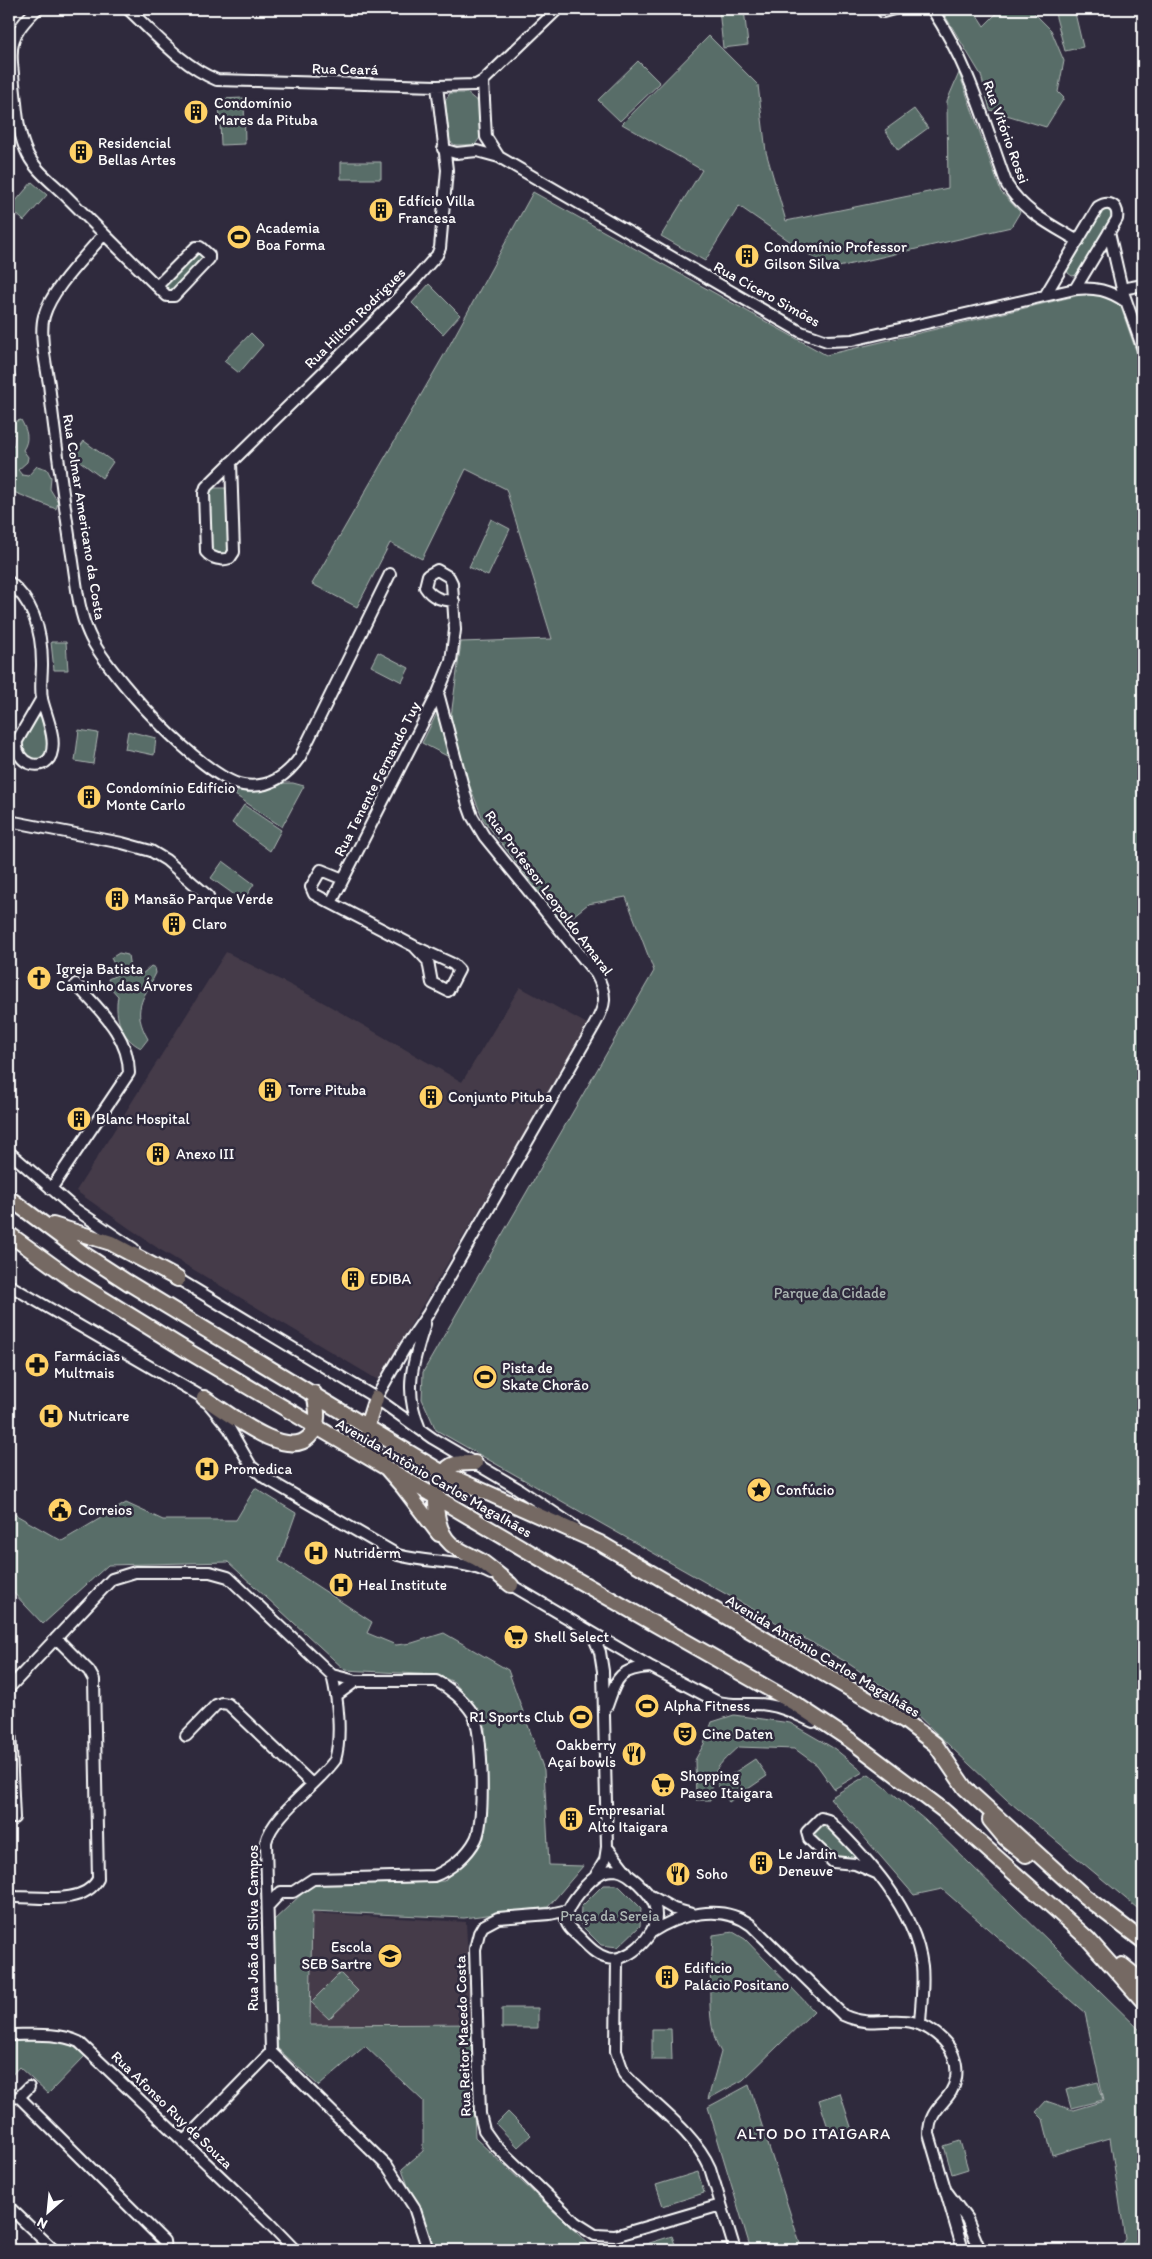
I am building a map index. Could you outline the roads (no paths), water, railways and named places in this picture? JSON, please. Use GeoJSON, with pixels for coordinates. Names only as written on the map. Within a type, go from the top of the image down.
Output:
{"type":"FeatureCollection","features":[{"type":"Feature","properties":{"kind":"main road","name":"Avenida Antônio Carlos Magalhães"},"geometry":{"type":"LineString","coordinates":[[9,1198],[84,1254],[126,1282],[314,1393],[443,1473],[600,1543],[904,1721],[934,1744],[965,1788],[1084,1896],[1143,1941]]}},
{"type":"Feature","properties":{"kind":"main road"},"geometry":{"type":"LineString","coordinates":[[21,1208],[58,1228],[112,1244],[178,1279]]}},
{"type":"Feature","properties":{"kind":"main road","name":"Avenida Antônio Carlos Magalhães"},"geometry":{"type":"LineString","coordinates":[[9,1234],[131,1317],[315,1428],[794,1703],[850,1740],[943,1810],[1088,1939],[1143,2001]]}},
{"type":"Feature","properties":{"kind":"main road"},"geometry":{"type":"LineString","coordinates":[[9,1238],[26,1247]]}},
{"type":"Feature","properties":{"kind":"main road"},"geometry":{"type":"LineString","coordinates":[[204,1398],[280,1443],[300,1444],[310,1436],[315,1428],[317,1412],[314,1393]]}},
{"type":"Feature","properties":{"kind":"main road"},"geometry":{"type":"LineString","coordinates":[[376,1398],[367,1426],[374,1454],[390,1471],[434,1528],[449,1543],[479,1560],[511,1585]]}},
{"type":"Feature","properties":{"kind":"main road"},"geometry":{"type":"LineString","coordinates":[[449,1543],[440,1524],[436,1497],[437,1488],[446,1468],[456,1463],[475,1463]]}},
{"type":"Feature","properties":{"kind":"main road"},"geometry":{"type":"LineString","coordinates":[[965,1788],[1005,1838],[1143,1950]]}},
{"type":"Feature","properties":{"kind":"main road"},"geometry":{"type":"LineString","coordinates":[[1088,1939],[1143,1982]]}},
{"type":"Feature","properties":{"kind":"street"},"geometry":{"type":"LineString","coordinates":[[37,9],[17,30],[11,51],[18,122],[23,143],[29,157],[40,170],[167,296],[172,297],[209,259],[209,255],[200,247],[196,247],[157,286]]}},
{"type":"Feature","properties":{"kind":"street","name":"Rua Ceará"},"geometry":{"type":"LineString","coordinates":[[128,9],[185,62],[201,74],[217,80],[438,86],[476,85],[483,81]]}},
{"type":"Feature","properties":{"kind":"street"},"geometry":{"type":"LineString","coordinates":[[483,81],[558,9]]}},
{"type":"Feature","properties":{"kind":"street"},"geometry":{"type":"LineString","coordinates":[[883,12],[894,9]]}},
{"type":"Feature","properties":{"kind":"street","name":"Rua Vitório Rossi"},"geometry":{"type":"LineString","coordinates":[[932,9],[950,35],[970,78],[1006,185],[1027,210],[1078,241]]}},
{"type":"Feature","properties":{"kind":"street","name":"Rua Cícero Simões"},"geometry":{"type":"LineString","coordinates":[[483,81],[486,137],[499,157]]}},
{"type":"Feature","properties":{"kind":"street","name":"Rua Hilton Rodrigues"},"geometry":{"type":"LineString","coordinates":[[231,462],[234,552],[226,560],[213,558],[206,552],[204,493],[209,484],[231,462],[368,328],[437,255],[442,239],[441,218],[446,170],[438,86]]}},
{"type":"Feature","properties":{"kind":"street"},"geometry":{"type":"LineString","coordinates":[[476,151],[484,146],[486,137]]}},
{"type":"Feature","properties":{"kind":"street","name":"Rua Cícero Simões"},"geometry":{"type":"LineString","coordinates":[[443,149],[456,153],[476,151],[499,157],[801,332],[827,341],[839,342],[867,337],[1046,294],[1075,289]]}},
{"type":"Feature","properties":{"kind":"street","name":"Rua Hilton Rodrigues"},"geometry":{"type":"LineString","coordinates":[[446,170],[456,153]]}},
{"type":"Feature","properties":{"kind":"street"},"geometry":{"type":"LineString","coordinates":[[1046,294],[1098,208],[1104,204],[1110,204],[1118,212],[1117,219],[1075,289]]}},
{"type":"Feature","properties":{"kind":"street"},"geometry":{"type":"LineString","coordinates":[[1109,232],[1122,289],[1143,349]]}},
{"type":"Feature","properties":{"kind":"street","name":"Rua Colmar Americano da Costa"},"geometry":{"type":"LineString","coordinates":[[104,234],[66,279],[48,306],[44,318],[44,347],[61,484],[82,618],[100,654],[124,686],[176,741],[225,779],[241,785],[256,786],[270,783],[291,770],[300,757],[390,574]]}},
{"type":"Feature","properties":{"kind":"street"},"geometry":{"type":"LineString","coordinates":[[1122,289],[1143,285]]}},
{"type":"Feature","properties":{"kind":"street"},"geometry":{"type":"LineString","coordinates":[[1075,289],[1098,288],[1108,291],[1126,302]]}},
{"type":"Feature","properties":{"kind":"street"},"geometry":{"type":"LineString","coordinates":[[9,582],[24,595],[33,613],[42,650],[42,698],[50,724],[52,750],[48,761],[43,764],[34,764],[26,762],[19,757],[16,749],[17,741],[42,698]]}},
{"type":"Feature","properties":{"kind":"street"},"geometry":{"type":"LineString","coordinates":[[438,693],[451,661],[454,645],[454,601]]}},
{"type":"Feature","properties":{"kind":"street","name":"Rua Tenente Fernando Tuy"},"geometry":{"type":"LineString","coordinates":[[331,903],[438,693]]}},
{"type":"Feature","properties":{"kind":"street","name":"Rua Professor Leopoldo Amaral"},"geometry":{"type":"LineString","coordinates":[[376,1398],[402,1352],[428,1314],[594,1026],[604,1004],[605,994],[596,974],[484,836],[472,816],[438,693]]}},
{"type":"Feature","properties":{"kind":"street"},"geometry":{"type":"LineString","coordinates":[[9,821],[122,843],[151,851],[166,860],[208,896]]}},
{"type":"Feature","properties":{"kind":"street","name":"Rua Tenente Fernando Tuy"},"geometry":{"type":"LineString","coordinates":[[343,879],[325,870],[318,873],[311,891],[457,967],[458,975],[448,991],[432,983],[428,961],[414,946]]}},
{"type":"Feature","properties":{"kind":"street"},"geometry":{"type":"LineString","coordinates":[[51,1189],[128,1073],[129,1060],[117,1032],[76,984]]}},
{"type":"Feature","properties":{"kind":"street","name":"Avenida Antônio Carlos Magalhães"},"geometry":{"type":"LineString","coordinates":[[9,1152],[75,1209],[178,1279],[376,1398],[420,1430],[517,1488],[600,1543]]}},
{"type":"Feature","properties":{"kind":"street","name":"Avenida Antônio Carlos Magalhães"},"geometry":{"type":"LineString","coordinates":[[9,1284],[204,1398],[224,1421],[251,1466],[265,1478],[398,1555],[421,1561],[476,1567],[511,1585],[650,1667],[716,1701],[725,1704],[767,1704],[788,1710],[850,1740]]}},
{"type":"Feature","properties":{"kind":"street","name":"Rua Professor Leopoldo Amaral"},"geometry":{"type":"LineString","coordinates":[[420,1430],[411,1403],[410,1388],[416,1351],[428,1314]]}},
{"type":"Feature","properties":{"kind":"street"},"geometry":{"type":"LineString","coordinates":[[9,1688],[112,1580],[123,1574],[135,1572],[219,1573],[235,1582],[332,1675],[356,1681],[436,1682],[446,1686],[468,1707],[474,1715],[481,1741],[480,1828],[470,1848],[452,1867],[434,1876],[313,1879],[293,1892],[281,1892],[267,1882]]}},
{"type":"Feature","properties":{"kind":"street"},"geometry":{"type":"LineString","coordinates":[[592,1633],[602,1660],[606,1712],[607,1847],[605,1860],[595,1877],[573,1900],[568,1910],[566,1916],[568,1926],[596,1954],[605,1958],[618,1959],[629,1955],[650,1933],[682,1917],[693,1914]]}},
{"type":"Feature","properties":{"kind":"street"},"geometry":{"type":"LineString","coordinates":[[9,1895],[16,1897],[78,1895],[88,1891],[98,1879],[94,1680],[89,1671],[56,1638]]}},
{"type":"Feature","properties":{"kind":"street"},"geometry":{"type":"LineString","coordinates":[[606,1712],[613,1687],[622,1675],[636,1668],[650,1667]]}},
{"type":"Feature","properties":{"kind":"street","name":"Rua João da Silva Campos"},"geometry":{"type":"LineString","coordinates":[[271,2052],[267,1882],[268,1834],[312,1784],[330,1767],[338,1751],[337,1695],[332,1675]]}},
{"type":"Feature","properties":{"kind":"street"},"geometry":{"type":"LineString","coordinates":[[337,1695],[356,1681]]}},
{"type":"Feature","properties":{"kind":"street"},"geometry":{"type":"LineString","coordinates":[[186,1736],[211,1709],[222,1703],[228,1704],[312,1784]]}},
{"type":"Feature","properties":{"kind":"street"},"geometry":{"type":"LineString","coordinates":[[9,1705],[14,1818]]}},
{"type":"Feature","properties":{"kind":"street"},"geometry":{"type":"LineString","coordinates":[[876,1873],[855,1864],[833,1862],[809,1839],[807,1832],[818,1820],[825,1818],[865,1857],[892,1893],[920,1952],[922,1968],[920,2023]]}},
{"type":"Feature","properties":{"kind":"street"},"geometry":{"type":"LineString","coordinates":[[607,1847],[629,1875],[651,1896],[674,1909],[693,1914],[724,1914],[743,1919],[843,2015],[859,2020],[920,2023],[934,2032],[948,2046],[956,2063],[954,2086],[950,2094],[934,2111],[929,2126],[930,2144],[963,2250]]}},
{"type":"Feature","properties":{"kind":"street"},"geometry":{"type":"LineString","coordinates":[[595,1877],[606,1871],[620,1871],[629,1875]]}},
{"type":"Feature","properties":{"kind":"street"},"geometry":{"type":"LineString","coordinates":[[268,1906],[281,1892]]}},
{"type":"Feature","properties":{"kind":"street"},"geometry":{"type":"LineString","coordinates":[[650,1933],[656,1916],[651,1896]]}},
{"type":"Feature","properties":{"kind":"street","name":"Rua Reitor Macedo Costa"},"geometry":{"type":"LineString","coordinates":[[568,1910],[550,1914],[498,1918],[482,1926],[479,1933],[475,1950],[476,1993],[480,2114],[484,2130],[494,2144],[576,2223],[596,2235],[615,2236],[721,2205]]}},
{"type":"Feature","properties":{"kind":"street"},"geometry":{"type":"LineString","coordinates":[[618,1959],[616,2051],[618,2061],[624,2074],[705,2156],[735,2250]]}},
{"type":"Feature","properties":{"kind":"street","name":"Rua Afonso Ruy de Souza"},"geometry":{"type":"LineString","coordinates":[[9,2035],[67,2037],[79,2042],[184,2141],[295,2250]]}},
{"type":"Feature","properties":{"kind":"street"},"geometry":{"type":"LineString","coordinates":[[184,2141],[271,2052],[388,2167],[414,2207],[428,2250]]}},
{"type":"Feature","properties":{"kind":"street"},"geometry":{"type":"LineString","coordinates":[[29,2087],[19,2097],[164,2241],[165,2250]]}},
{"type":"Feature","properties":{"kind":"street"},"geometry":{"type":"LineString","coordinates":[[945,2190],[967,2219],[980,2250]]}},
{"type":"Feature","properties":{"kind":"street"},"geometry":{"type":"LineString","coordinates":[[9,2207],[54,2250]]}},
{"type":"Feature","properties":{"kind":"place","name":"Condomínio Mares da Pituba"},"geometry":{"type":"Point","coordinates":[196,112]}},
{"type":"Feature","properties":{"kind":"place","name":"Residencial Bellas Artes"},"geometry":{"type":"Point","coordinates":[81,152]}},
{"type":"Feature","properties":{"kind":"place","name":"Edfício Villa Francesa"},"geometry":{"type":"Point","coordinates":[381,210]}},
{"type":"Feature","properties":{"kind":"place","name":"Academia Boa Forma"},"geometry":{"type":"Point","coordinates":[239,237]}},
{"type":"Feature","properties":{"kind":"place","name":"Condomínio Professor Gilson Silva"},"geometry":{"type":"Point","coordinates":[747,256]}},
{"type":"Feature","properties":{"kind":"place","name":"Condomínio Edifício Monte Carlo"},"geometry":{"type":"Point","coordinates":[89,797]}},
{"type":"Feature","properties":{"kind":"place","name":"Mansão Parque Verde"},"geometry":{"type":"Point","coordinates":[117,899]}},
{"type":"Feature","properties":{"kind":"place","name":"Claro"},"geometry":{"type":"Point","coordinates":[174,924]}},
{"type":"Feature","properties":{"kind":"place","name":"Igreja Batista Caminho das Árvores"},"geometry":{"type":"Point","coordinates":[39,978]}},
{"type":"Feature","properties":{"kind":"place","name":"Torre Pituba"},"geometry":{"type":"Point","coordinates":[270,1090]}},
{"type":"Feature","properties":{"kind":"place","name":"Conjunto Pituba"},"geometry":{"type":"Point","coordinates":[431,1097]}},
{"type":"Feature","properties":{"kind":"place","name":"Blanc Hospital"},"geometry":{"type":"Point","coordinates":[79,1119]}},
{"type":"Feature","properties":{"kind":"place","name":"Anexo III"},"geometry":{"type":"Point","coordinates":[158,1154]}},
{"type":"Feature","properties":{"kind":"place","name":"EDIBA"},"geometry":{"type":"Point","coordinates":[353,1279]}},
{"type":"Feature","properties":{"kind":"place","name":"Farmácias Multmais"},"geometry":{"type":"Point","coordinates":[37,1365]}},
{"type":"Feature","properties":{"kind":"place","name":"Pista de Skate Chorão"},"geometry":{"type":"Point","coordinates":[485,1377]}},
{"type":"Feature","properties":{"kind":"place","name":"Nutricare"},"geometry":{"type":"Point","coordinates":[51,1416]}},
{"type":"Feature","properties":{"kind":"place","name":"Promedica"},"geometry":{"type":"Point","coordinates":[207,1469]}},
{"type":"Feature","properties":{"kind":"place","name":"Confúcio"},"geometry":{"type":"Point","coordinates":[759,1490]}},
{"type":"Feature","properties":{"kind":"place","name":"Correios"},"geometry":{"type":"Point","coordinates":[60,1510]}},
{"type":"Feature","properties":{"kind":"place","name":"Nutriderm"},"geometry":{"type":"Point","coordinates":[316,1553]}},
{"type":"Feature","properties":{"kind":"place","name":"Heal Institute"},"geometry":{"type":"Point","coordinates":[341,1585]}},
{"type":"Feature","properties":{"kind":"place","name":"Shell Select"},"geometry":{"type":"Point","coordinates":[516,1637]}},
{"type":"Feature","properties":{"kind":"place","name":"Alpha Fitness"},"geometry":{"type":"Point","coordinates":[647,1706]}},
{"type":"Feature","properties":{"kind":"place","name":"R1 Sports Club"},"geometry":{"type":"Point","coordinates":[581,1717]}},
{"type":"Feature","properties":{"kind":"place","name":"Cine Daten"},"geometry":{"type":"Point","coordinates":[685,1734]}},
{"type":"Feature","properties":{"kind":"place","name":"Oakberry Açaí bowls"},"geometry":{"type":"Point","coordinates":[634,1754]}},
{"type":"Feature","properties":{"kind":"place","name":"Shopping Paseo Itaigara"},"geometry":{"type":"Point","coordinates":[663,1785]}},
{"type":"Feature","properties":{"kind":"place","name":"Empresarial Alto Itaigara"},"geometry":{"type":"Point","coordinates":[571,1819]}},
{"type":"Feature","properties":{"kind":"place","name":"Le Jardin Deneuve"},"geometry":{"type":"Point","coordinates":[761,1863]}},
{"type":"Feature","properties":{"kind":"place","name":"Soho"},"geometry":{"type":"Point","coordinates":[678,1874]}},
{"type":"Feature","properties":{"kind":"place","name":"Escola SEB Sartre"},"geometry":{"type":"Point","coordinates":[390,1956]}},
{"type":"Feature","properties":{"kind":"place","name":"Edificio Palácio Positano"},"geometry":{"type":"Point","coordinates":[667,1977]}},
{"type":"Feature","properties":{"kind":"district","name":"ALTO DO ITAIGARA"},"geometry":{"type":"Point","coordinates":[814,2133]}},
{"type":"Feature","properties":{"kind":"park label","name":"Parque da Cidade"},"geometry":{"type":"Point","coordinates":[830,1293]}},
{"type":"Feature","properties":{"kind":"park label","name":"Praça da Sereia"},"geometry":{"type":"Point","coordinates":[610,1916]}}]}
